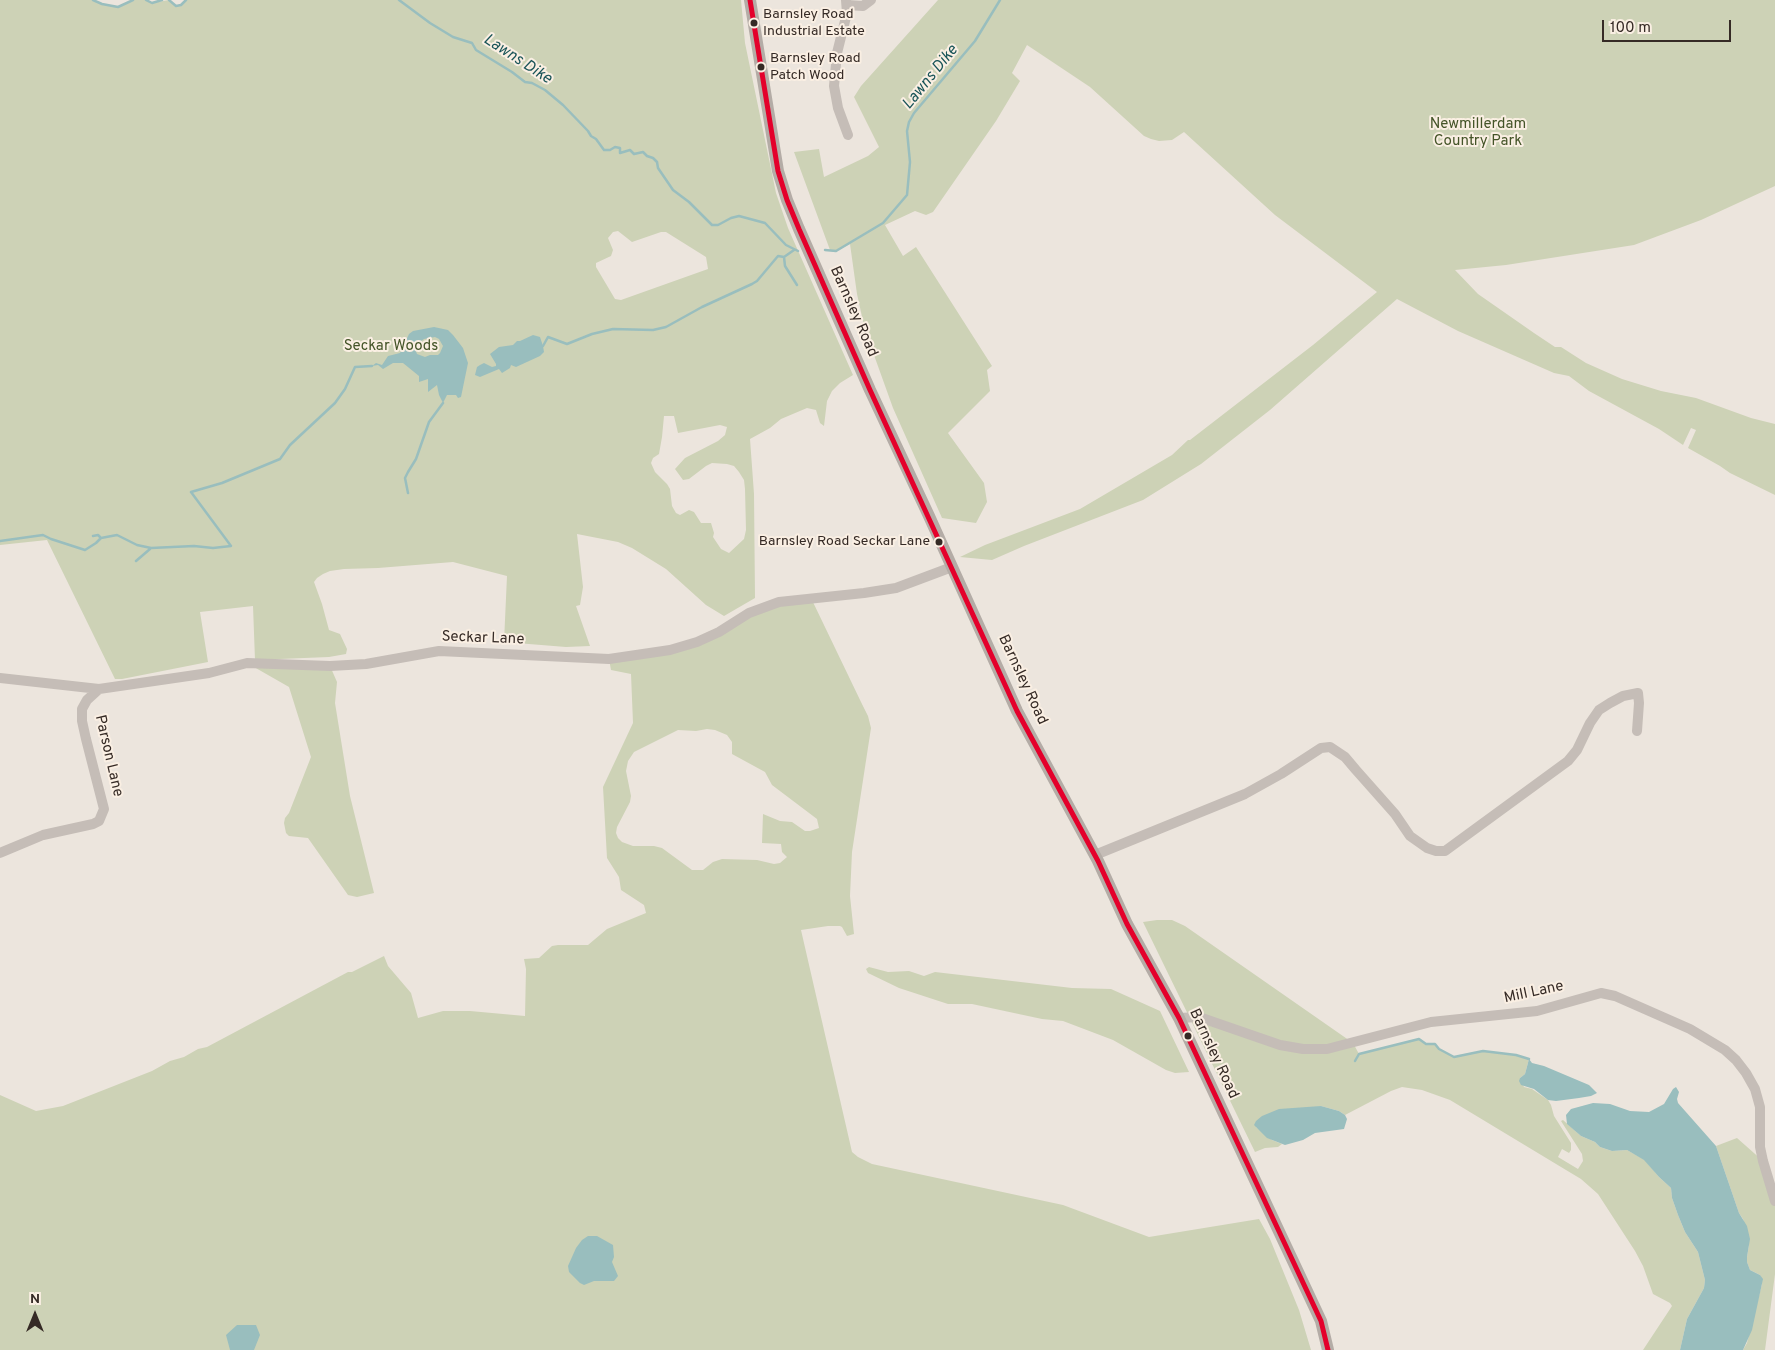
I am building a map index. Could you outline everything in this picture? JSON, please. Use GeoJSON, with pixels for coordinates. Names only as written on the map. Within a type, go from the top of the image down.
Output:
{"type":"FeatureCollection","features":[{"type":"Feature","properties":{"kind":"main road","name":"Barnsley Road"},"geometry":{"type":"LineString","coordinates":[[750,0],[778,171],[787,200],[870,390],[1017,711],[1095,855],[1128,924],[1179,1018],[1321,1321],[1328,1350]]}},
{"type":"Feature","properties":{"kind":"street"},"geometry":{"type":"LineString","coordinates":[[848,135],[838,108],[834,80],[837,53],[846,20],[847,2],[863,6],[870,0]]}},
{"type":"Feature","properties":{"kind":"street","name":"Seckar Lane"},"geometry":{"type":"LineString","coordinates":[[0,678],[99,689],[209,673],[247,663],[337,666],[366,664],[438,652],[609,659],[670,650],[697,642],[719,632],[749,613],[779,602],[896,588],[952,567]]}},
{"type":"Feature","properties":{"kind":"street","name":"Parson Lane"},"geometry":{"type":"LineString","coordinates":[[0,853],[43,835],[99,821],[104,808],[82,721],[82,709],[87,700],[99,689]]}},
{"type":"Feature","properties":{"kind":"street"},"geometry":{"type":"LineString","coordinates":[[1095,855],[1245,794],[1281,774],[1321,748],[1330,747],[1345,757],[1415,840],[1436,852],[1445,851],[1568,761],[1577,750],[1599,710],[1610,703],[1623,696],[1638,693],[1640,703],[1637,731]]}},
{"type":"Feature","properties":{"kind":"street","name":"Mill Lane"},"geometry":{"type":"LineString","coordinates":[[1179,1018],[1199,1017],[1280,1045],[1303,1049],[1327,1049],[1430,1022],[1537,1011],[1601,993],[1615,996],[1690,1029],[1725,1050],[1736,1060],[1755,1089],[1760,1107],[1762,1154],[1775,1201]]}},
{"type":"Feature","properties":{"kind":"green space","name":"Seckar Woods"},"geometry":{"type":"Polygon","coordinates":[[[0,0],[93,0],[118,7],[133,0],[146,0],[152,3],[169,0],[176,6],[181,5],[186,0],[741,0],[745,43],[776,193],[788,228],[853,375],[840,383],[832,391],[827,401],[824,426],[820,423],[816,410],[807,408],[781,419],[770,428],[750,439],[754,494],[755,598],[724,616],[706,605],[666,569],[632,548],[618,542],[577,534],[583,587],[580,605],[576,606],[590,646],[566,647],[504,642],[507,576],[453,562],[344,569],[323,574],[314,582],[329,630],[340,634],[347,649],[346,654],[329,657],[255,660],[253,606],[200,612],[208,662],[115,679],[47,540],[0,545],[0,0]],[[618,231],[613,232],[608,238],[613,250],[611,256],[596,263],[596,267],[615,299],[621,300],[708,269],[706,257],[666,232],[632,242],[618,231]],[[664,416],[659,454],[653,458],[651,463],[655,472],[670,489],[672,506],[676,513],[680,515],[689,510],[694,512],[701,523],[711,523],[714,533],[713,537],[721,549],[729,553],[744,539],[746,530],[744,480],[739,472],[734,466],[712,463],[689,479],[683,480],[675,469],[685,458],[718,441],[725,435],[727,427],[720,425],[678,433],[674,416],[664,416]]]}},
{"type":"Feature","properties":{"kind":"green space","name":"Newmillerdam Country Park"},"geometry":{"type":"Polygon","coordinates":[[[938,0],[1775,0],[1775,186],[1701,220],[1634,245],[1506,265],[1455,270],[1478,294],[1555,347],[1561,347],[1586,363],[1622,379],[1661,391],[1696,398],[1751,418],[1775,424],[1775,495],[1730,473],[1688,448],[1696,430],[1691,428],[1683,445],[1659,429],[1589,391],[1569,376],[1554,373],[1458,331],[1397,299],[1270,410],[1201,464],[1143,500],[992,560],[960,557],[985,545],[1080,509],[1172,455],[1188,440],[1313,345],[1377,292],[1275,215],[1184,132],[1172,140],[1159,141],[1144,136],[1090,87],[1027,45],[1012,73],[1020,81],[996,121],[933,212],[926,215],[915,211],[885,225],[903,256],[916,247],[992,366],[987,370],[990,391],[948,433],[984,483],[987,502],[976,523],[942,518],[893,408],[865,330],[857,294],[850,244],[836,251],[830,250],[794,152],[819,149],[824,177],[868,156],[879,147],[854,97],[861,86],[938,0]]]}},
{"type":"Feature","properties":{"kind":"green space"},"geometry":{"type":"Polygon","coordinates":[[[811,598],[868,716],[871,728],[852,852],[850,896],[854,934],[847,936],[840,926],[801,930],[852,1152],[872,1164],[1063,1205],[1149,1237],[1259,1219],[1270,1239],[1299,1310],[1311,1350],[0,1350],[0,1095],[36,1111],[63,1106],[152,1071],[198,1049],[207,1047],[348,972],[352,972],[384,956],[388,966],[411,993],[418,1018],[443,1011],[470,1011],[525,1016],[526,969],[524,959],[539,958],[552,946],[588,945],[607,929],[646,913],[644,905],[621,890],[619,877],[607,858],[603,787],[633,723],[631,674],[611,670],[609,659],[670,650],[749,613],[811,598]],[[678,730],[634,752],[628,761],[626,771],[631,796],[630,802],[617,827],[616,833],[618,838],[622,842],[633,846],[662,848],[692,870],[703,870],[713,862],[722,859],[780,863],[787,857],[782,852],[781,844],[762,843],[763,814],[780,821],[792,822],[805,831],[819,828],[817,819],[772,785],[765,772],[732,754],[732,742],[727,735],[715,730],[678,730]]]}},
{"type":"Feature","properties":{"kind":"green space"},"geometry":{"type":"Polygon","coordinates":[[[247,663],[330,666],[337,682],[335,703],[350,796],[374,893],[357,897],[348,895],[308,838],[289,836],[286,833],[285,818],[289,813],[311,757],[289,687],[247,663]]]}},
{"type":"Feature","properties":{"kind":"green space"},"geometry":{"type":"Polygon","coordinates":[[[1172,920],[1185,926],[1353,1043],[1359,1054],[1419,1039],[1426,1044],[1435,1044],[1439,1049],[1454,1057],[1483,1051],[1516,1055],[1529,1059],[1525,1074],[1520,1078],[1524,1087],[1532,1089],[1548,1100],[1554,1116],[1571,1143],[1569,1153],[1562,1149],[1558,1157],[1578,1169],[1583,1161],[1582,1154],[1561,1121],[1563,1120],[1581,1136],[1595,1142],[1600,1147],[1612,1151],[1627,1150],[1645,1160],[1671,1188],[1672,1198],[1685,1232],[1698,1252],[1705,1280],[1704,1288],[1687,1319],[1680,1350],[1643,1350],[1672,1306],[1653,1294],[1643,1266],[1635,1251],[1598,1194],[1581,1179],[1450,1100],[1422,1090],[1402,1087],[1345,1115],[1339,1111],[1321,1106],[1256,1127],[1272,1140],[1282,1144],[1278,1147],[1265,1148],[1255,1152],[1143,922],[1172,920]]]}},
{"type":"Feature","properties":{"kind":"green space"},"geometry":{"type":"Polygon","coordinates":[[[869,967],[888,972],[909,971],[924,976],[935,972],[1072,988],[1111,989],[1160,1011],[1189,1072],[1175,1073],[1166,1070],[1113,1040],[1063,1021],[1042,1019],[972,1004],[948,1004],[899,988],[868,973],[866,969],[869,967]]]}},
{"type":"Feature","properties":{"kind":"green space"},"geometry":{"type":"Polygon","coordinates":[[[1737,1138],[1763,1161],[1775,1201],[1775,1274],[1765,1350],[1743,1350],[1747,1343],[1762,1284],[1760,1275],[1750,1270],[1747,1262],[1749,1245],[1743,1219],[1739,1213],[1716,1146],[1737,1138]]]}},
{"type":"Feature","properties":{"kind":"water"},"geometry":{"type":"Polygon","coordinates":[[[434,327],[448,330],[463,348],[468,363],[461,397],[447,395],[443,403],[437,385],[428,392],[428,379],[419,382],[419,376],[403,363],[393,363],[383,369],[378,365],[372,366],[376,363],[382,365],[388,356],[400,353],[409,334],[413,331],[434,327]],[[435,337],[424,339],[414,346],[417,354],[425,357],[438,355],[443,346],[439,339],[435,337]]]}},
{"type":"Feature","properties":{"kind":"water"},"geometry":{"type":"Polygon","coordinates":[[[533,335],[540,337],[543,346],[544,352],[540,356],[516,367],[511,365],[510,368],[502,373],[499,369],[480,377],[475,375],[477,367],[484,363],[492,367],[496,366],[490,354],[499,347],[513,345],[517,341],[533,335]]]}},
{"type":"Feature","properties":{"kind":"water"},"geometry":{"type":"Polygon","coordinates":[[[1529,1059],[1532,1063],[1544,1066],[1589,1085],[1597,1093],[1579,1098],[1556,1101],[1548,1100],[1534,1089],[1521,1085],[1519,1081],[1525,1074],[1529,1059]]]}},
{"type":"Feature","properties":{"kind":"water"},"geometry":{"type":"Polygon","coordinates":[[[1676,1087],[1679,1092],[1678,1103],[1716,1146],[1739,1213],[1747,1226],[1750,1239],[1747,1262],[1750,1270],[1760,1275],[1763,1279],[1752,1330],[1743,1350],[1680,1350],[1687,1319],[1704,1288],[1705,1280],[1698,1252],[1685,1232],[1672,1198],[1671,1188],[1644,1160],[1627,1150],[1612,1151],[1600,1147],[1595,1142],[1581,1136],[1567,1124],[1566,1115],[1571,1109],[1593,1103],[1610,1104],[1630,1111],[1649,1112],[1664,1104],[1676,1087]]]}},
{"type":"Feature","properties":{"kind":"water"},"geometry":{"type":"Polygon","coordinates":[[[1321,1106],[1339,1111],[1345,1115],[1347,1119],[1344,1129],[1315,1133],[1303,1140],[1285,1145],[1267,1138],[1254,1125],[1262,1116],[1279,1109],[1321,1106]]]}},
{"type":"Feature","properties":{"kind":"water"},"geometry":{"type":"Polygon","coordinates":[[[588,1236],[597,1236],[613,1245],[614,1257],[612,1262],[618,1276],[614,1281],[594,1281],[584,1285],[569,1272],[568,1266],[576,1248],[588,1236]]]}},
{"type":"Feature","properties":{"kind":"water"},"geometry":{"type":"Polygon","coordinates":[[[237,1325],[256,1325],[260,1335],[254,1350],[230,1350],[226,1335],[237,1325]]]}},
{"type":"Feature","properties":{"kind":"waterway","name":"Lawns Dike"},"geometry":{"type":"LineString","coordinates":[[93,0],[118,7],[133,0]]}},
{"type":"Feature","properties":{"kind":"waterway","name":"Lawns Dike"},"geometry":{"type":"LineString","coordinates":[[146,0],[152,3],[162,0]]}},
{"type":"Feature","properties":{"kind":"waterway","name":"Lawns Dike"},"geometry":{"type":"LineString","coordinates":[[169,0],[176,6],[181,5],[186,0]]}},
{"type":"Feature","properties":{"kind":"waterway","name":"Lawns Dike"},"geometry":{"type":"LineString","coordinates":[[399,0],[453,37],[472,43],[476,50],[525,82],[532,83],[545,90],[563,105],[604,150],[610,150],[615,147],[620,148],[620,153],[630,150],[634,154],[643,152],[653,158],[673,190],[689,202],[712,225],[718,225],[739,216],[765,223],[786,245],[798,251]]}},
{"type":"Feature","properties":{"kind":"waterway","name":"Lawns Dike"},"geometry":{"type":"LineString","coordinates":[[825,250],[836,251],[883,223],[907,195],[910,162],[907,131],[909,122],[914,113],[975,41],[1000,0]]}},
{"type":"Feature","properties":{"kind":"waterway"},"geometry":{"type":"LineString","coordinates":[[543,346],[548,337],[567,344],[592,334],[613,329],[653,330],[666,327],[702,307],[757,281],[778,256],[784,257],[794,250]]}},
{"type":"Feature","properties":{"kind":"waterway"},"geometry":{"type":"LineString","coordinates":[[784,257],[785,266],[797,285]]}},
{"type":"Feature","properties":{"kind":"waterway"},"geometry":{"type":"LineString","coordinates":[[0,541],[43,535],[85,550],[101,538],[117,535],[137,545],[151,548],[194,546],[213,548],[231,546],[191,492],[222,483],[280,459],[290,445],[335,403],[345,389],[355,367],[372,366]]}},
{"type":"Feature","properties":{"kind":"waterway"},"geometry":{"type":"LineString","coordinates":[[408,493],[405,478],[416,459],[429,422],[443,403]]}},
{"type":"Feature","properties":{"kind":"waterway"},"geometry":{"type":"LineString","coordinates":[[93,536],[98,535],[100,537]]}},
{"type":"Feature","properties":{"kind":"waterway"},"geometry":{"type":"LineString","coordinates":[[136,561],[150,549]]}},
{"type":"Feature","properties":{"kind":"waterway"},"geometry":{"type":"LineString","coordinates":[[1355,1061],[1359,1054],[1419,1039],[1426,1044],[1435,1044],[1439,1049],[1454,1057],[1483,1051],[1516,1055],[1529,1059]]}},
{"type":"Feature","properties":{"kind":"transit line"},"geometry":{"type":"LineString","coordinates":[[750,0],[778,171],[799,229],[870,390],[1017,711],[1098,861],[1127,924],[1179,1018],[1321,1321],[1328,1350]]}},
{"type":"Feature","properties":{"kind":"place","name":"Barnsley Road Industrial Estate"},"geometry":{"type":"Point","coordinates":[754,23]}},
{"type":"Feature","properties":{"kind":"place","name":"Barnsley Road Patch Wood"},"geometry":{"type":"Point","coordinates":[761,67]}},
{"type":"Feature","properties":{"kind":"place","name":"Barnsley Road Seckar Lane"},"geometry":{"type":"Point","coordinates":[939,542]}}]}
